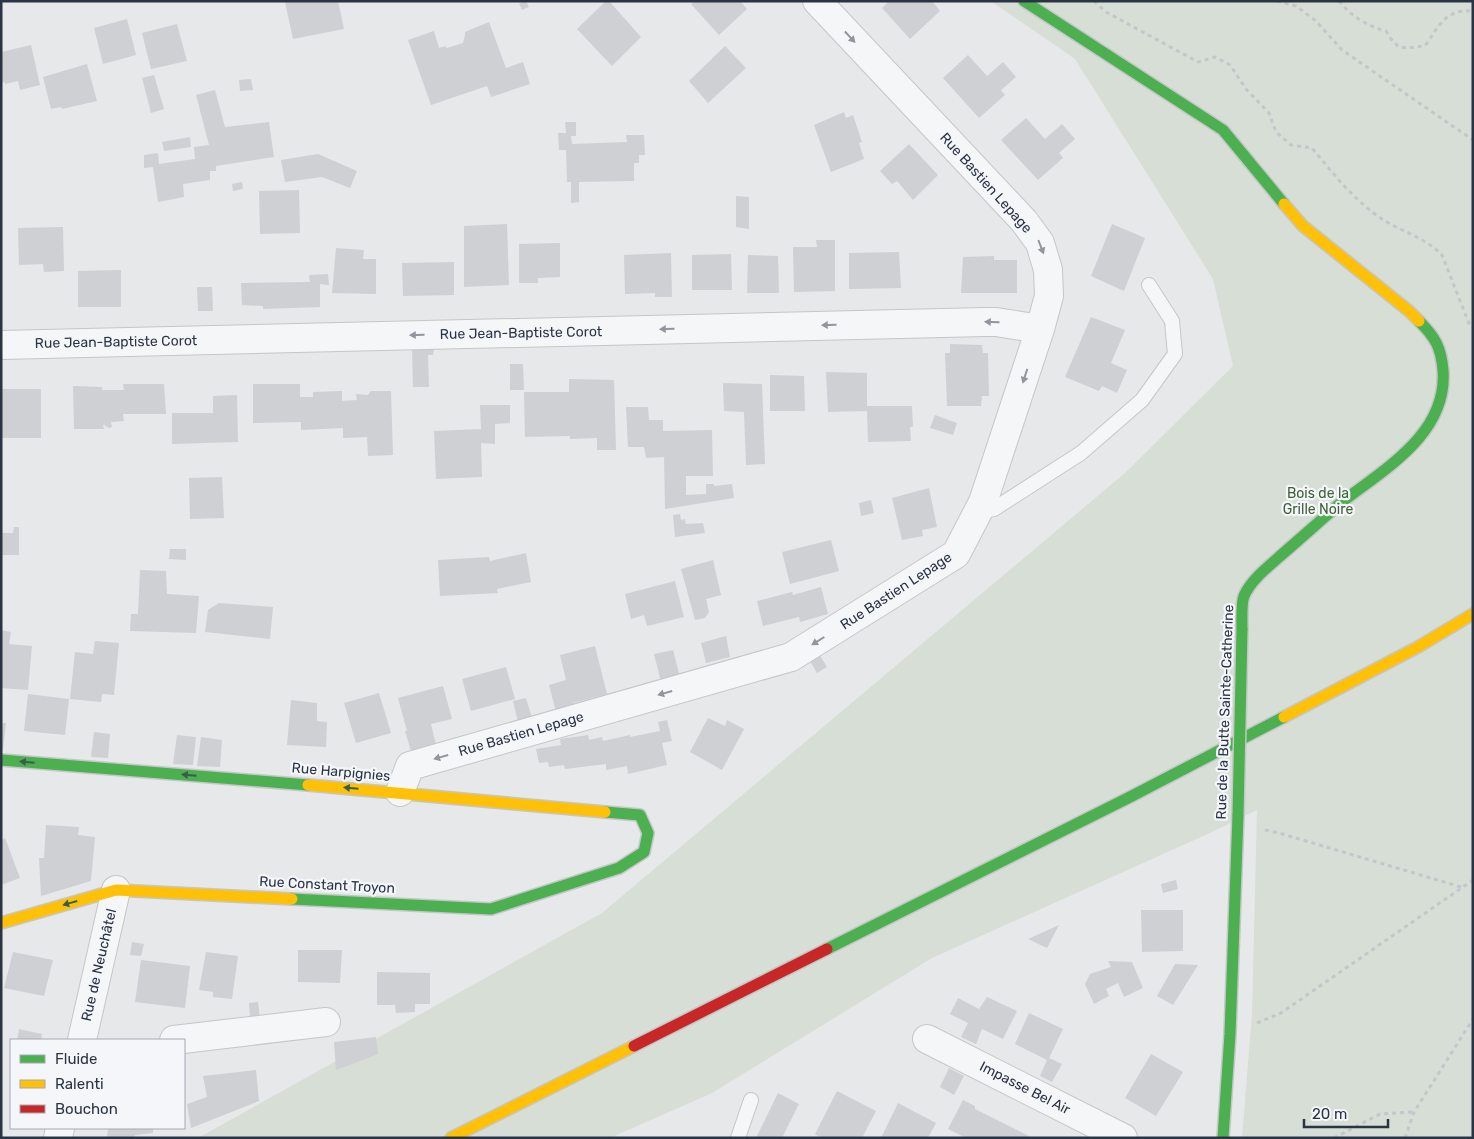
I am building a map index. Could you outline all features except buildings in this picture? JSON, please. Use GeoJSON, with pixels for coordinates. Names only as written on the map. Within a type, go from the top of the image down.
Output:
{"type":"FeatureCollection","features":[{"type":"Feature","properties":{"kind":"street","name":"Rue Bastien Lepage"},"geometry":{"type":"LineString","coordinates":[[400,792],[410,766],[792,657],[956,554],[983,502],[1040,329],[1049,296],[1048,270],[1040,243],[1024,221],[817,1]]}},
{"type":"Feature","properties":{"kind":"street","name":"Rue de la Butte Sainte-Catherine"},"geometry":{"type":"LineString","coordinates":[[1024,1],[1223,130],[1303,226],[1409,311],[1434,336],[1442,358],[1444,382],[1439,406],[1418,441],[1329,513],[1258,576],[1243,597],[1238,820],[1230,1034],[1223,1138]]}},
{"type":"Feature","properties":{"kind":"street","name":"Rue Jean-Baptiste Corot"},"geometry":{"type":"LineString","coordinates":[[1,345],[985,322],[1040,329]]}},
{"type":"Feature","properties":{"kind":"street"},"geometry":{"type":"LineString","coordinates":[[451,1138],[1130,796],[1418,647],[1473,614]]}},
{"type":"Feature","properties":{"kind":"street","name":"Rue Harpignies"},"geometry":{"type":"LineString","coordinates":[[1,760],[400,792],[640,815],[648,833],[644,852]]}},
{"type":"Feature","properties":{"kind":"street","name":"Rue Constant Troyon"},"geometry":{"type":"LineString","coordinates":[[1,923],[116,890],[491,909],[619,868],[644,852]]}},
{"type":"Feature","properties":{"kind":"street","name":"Rue de Neuchâtel"},"geometry":{"type":"LineString","coordinates":[[82,1039],[116,890]]}},
{"type":"Feature","properties":{"kind":"street"},"geometry":{"type":"LineString","coordinates":[[182,1039],[326,1022]]}},
{"type":"Feature","properties":{"kind":"street","name":"Impasse Bel Air"},"geometry":{"type":"LineString","coordinates":[[926,1039],[1124,1138]]}},
{"type":"Feature","properties":{"kind":"lane"},"geometry":{"type":"LineString","coordinates":[[977,512],[994,509],[1080,453],[1142,400],[1175,354],[1172,321],[1149,285]]}},
{"type":"Feature","properties":{"kind":"lane"},"geometry":{"type":"LineString","coordinates":[[738,1138],[751,1100]]}},
{"type":"Feature","properties":{"kind":"path"},"geometry":{"type":"LineString","coordinates":[[1094,1],[1106,12],[1198,62],[1215,58],[1230,65],[1246,89],[1269,113],[1276,132],[1291,145],[1312,148],[1358,199],[1378,216],[1391,225],[1433,246],[1442,255],[1470,326],[1473,328]]}},
{"type":"Feature","properties":{"kind":"path"},"geometry":{"type":"LineString","coordinates":[[1277,1],[1296,6],[1316,21],[1342,50],[1473,140]]}},
{"type":"Feature","properties":{"kind":"path"},"geometry":{"type":"LineString","coordinates":[[1339,1],[1347,12],[1372,27],[1386,31],[1392,43],[1403,48],[1425,46],[1450,14],[1473,11]]}},
{"type":"Feature","properties":{"kind":"path"},"geometry":{"type":"LineString","coordinates":[[1238,820],[1461,887]]}},
{"type":"Feature","properties":{"kind":"path"},"geometry":{"type":"LineString","coordinates":[[1230,1034],[1281,1013],[1473,880]]}},
{"type":"Feature","properties":{"kind":"path"},"geometry":{"type":"LineString","coordinates":[[1405,1138],[1414,1112],[1473,1019]]}},
{"type":"Feature","properties":{"kind":"path"},"geometry":{"type":"LineString","coordinates":[[1334,1138],[1380,1114],[1414,1112]]}},
{"type":"Feature","properties":{"kind":"green space","name":"Bois de la Grille Noire"},"geometry":{"type":"Polygon","coordinates":[[[991,1],[1473,1],[1473,1138],[1242,1138],[1252,1014],[1257,810],[932,958],[712,1093],[610,1138],[198,1138],[602,913],[1125,473],[1233,366],[1213,279],[1075,59],[991,1]]]}},
{"type":"Feature","properties":{"kind":"traffic: fast"},"geometry":{"type":"LineString","coordinates":[[1024,1],[1223,130],[1284,204]]}},
{"type":"Feature","properties":{"kind":"traffic: fast"},"geometry":{"type":"LineString","coordinates":[[1242,630],[1243,599],[1255,580],[1269,565],[1342,502],[1395,462],[1425,430],[1436,412],[1442,392],[1442,362],[1436,343],[1419,321]]}},
{"type":"Feature","properties":{"kind":"traffic: fast"},"geometry":{"type":"LineString","coordinates":[[1238,815],[1242,630]]}},
{"type":"Feature","properties":{"kind":"traffic: fast"},"geometry":{"type":"LineString","coordinates":[[827,949],[1130,797],[1284,717]]}},
{"type":"Feature","properties":{"kind":"traffic: fast"},"geometry":{"type":"LineString","coordinates":[[1,760],[308,785]]}},
{"type":"Feature","properties":{"kind":"traffic: fast"},"geometry":{"type":"LineString","coordinates":[[292,899],[491,909],[619,868],[644,852],[648,833],[640,815],[605,812]]}},
{"type":"Feature","properties":{"kind":"traffic: fast"},"geometry":{"type":"LineString","coordinates":[[1223,1138],[1230,1034],[1238,815]]}},
{"type":"Feature","properties":{"kind":"traffic: slow"},"geometry":{"type":"LineString","coordinates":[[1284,204],[1303,226],[1419,321]]}},
{"type":"Feature","properties":{"kind":"traffic: slow"},"geometry":{"type":"LineString","coordinates":[[1284,717],[1418,647],[1473,614]]}},
{"type":"Feature","properties":{"kind":"traffic: slow"},"geometry":{"type":"LineString","coordinates":[[308,785],[605,812]]}},
{"type":"Feature","properties":{"kind":"traffic: slow"},"geometry":{"type":"LineString","coordinates":[[1,923],[116,890],[292,899]]}},
{"type":"Feature","properties":{"kind":"traffic: slow"},"geometry":{"type":"LineString","coordinates":[[451,1138],[634,1046]]}},
{"type":"Feature","properties":{"kind":"traffic: jam"},"geometry":{"type":"LineString","coordinates":[[634,1046],[827,949]]}}]}
